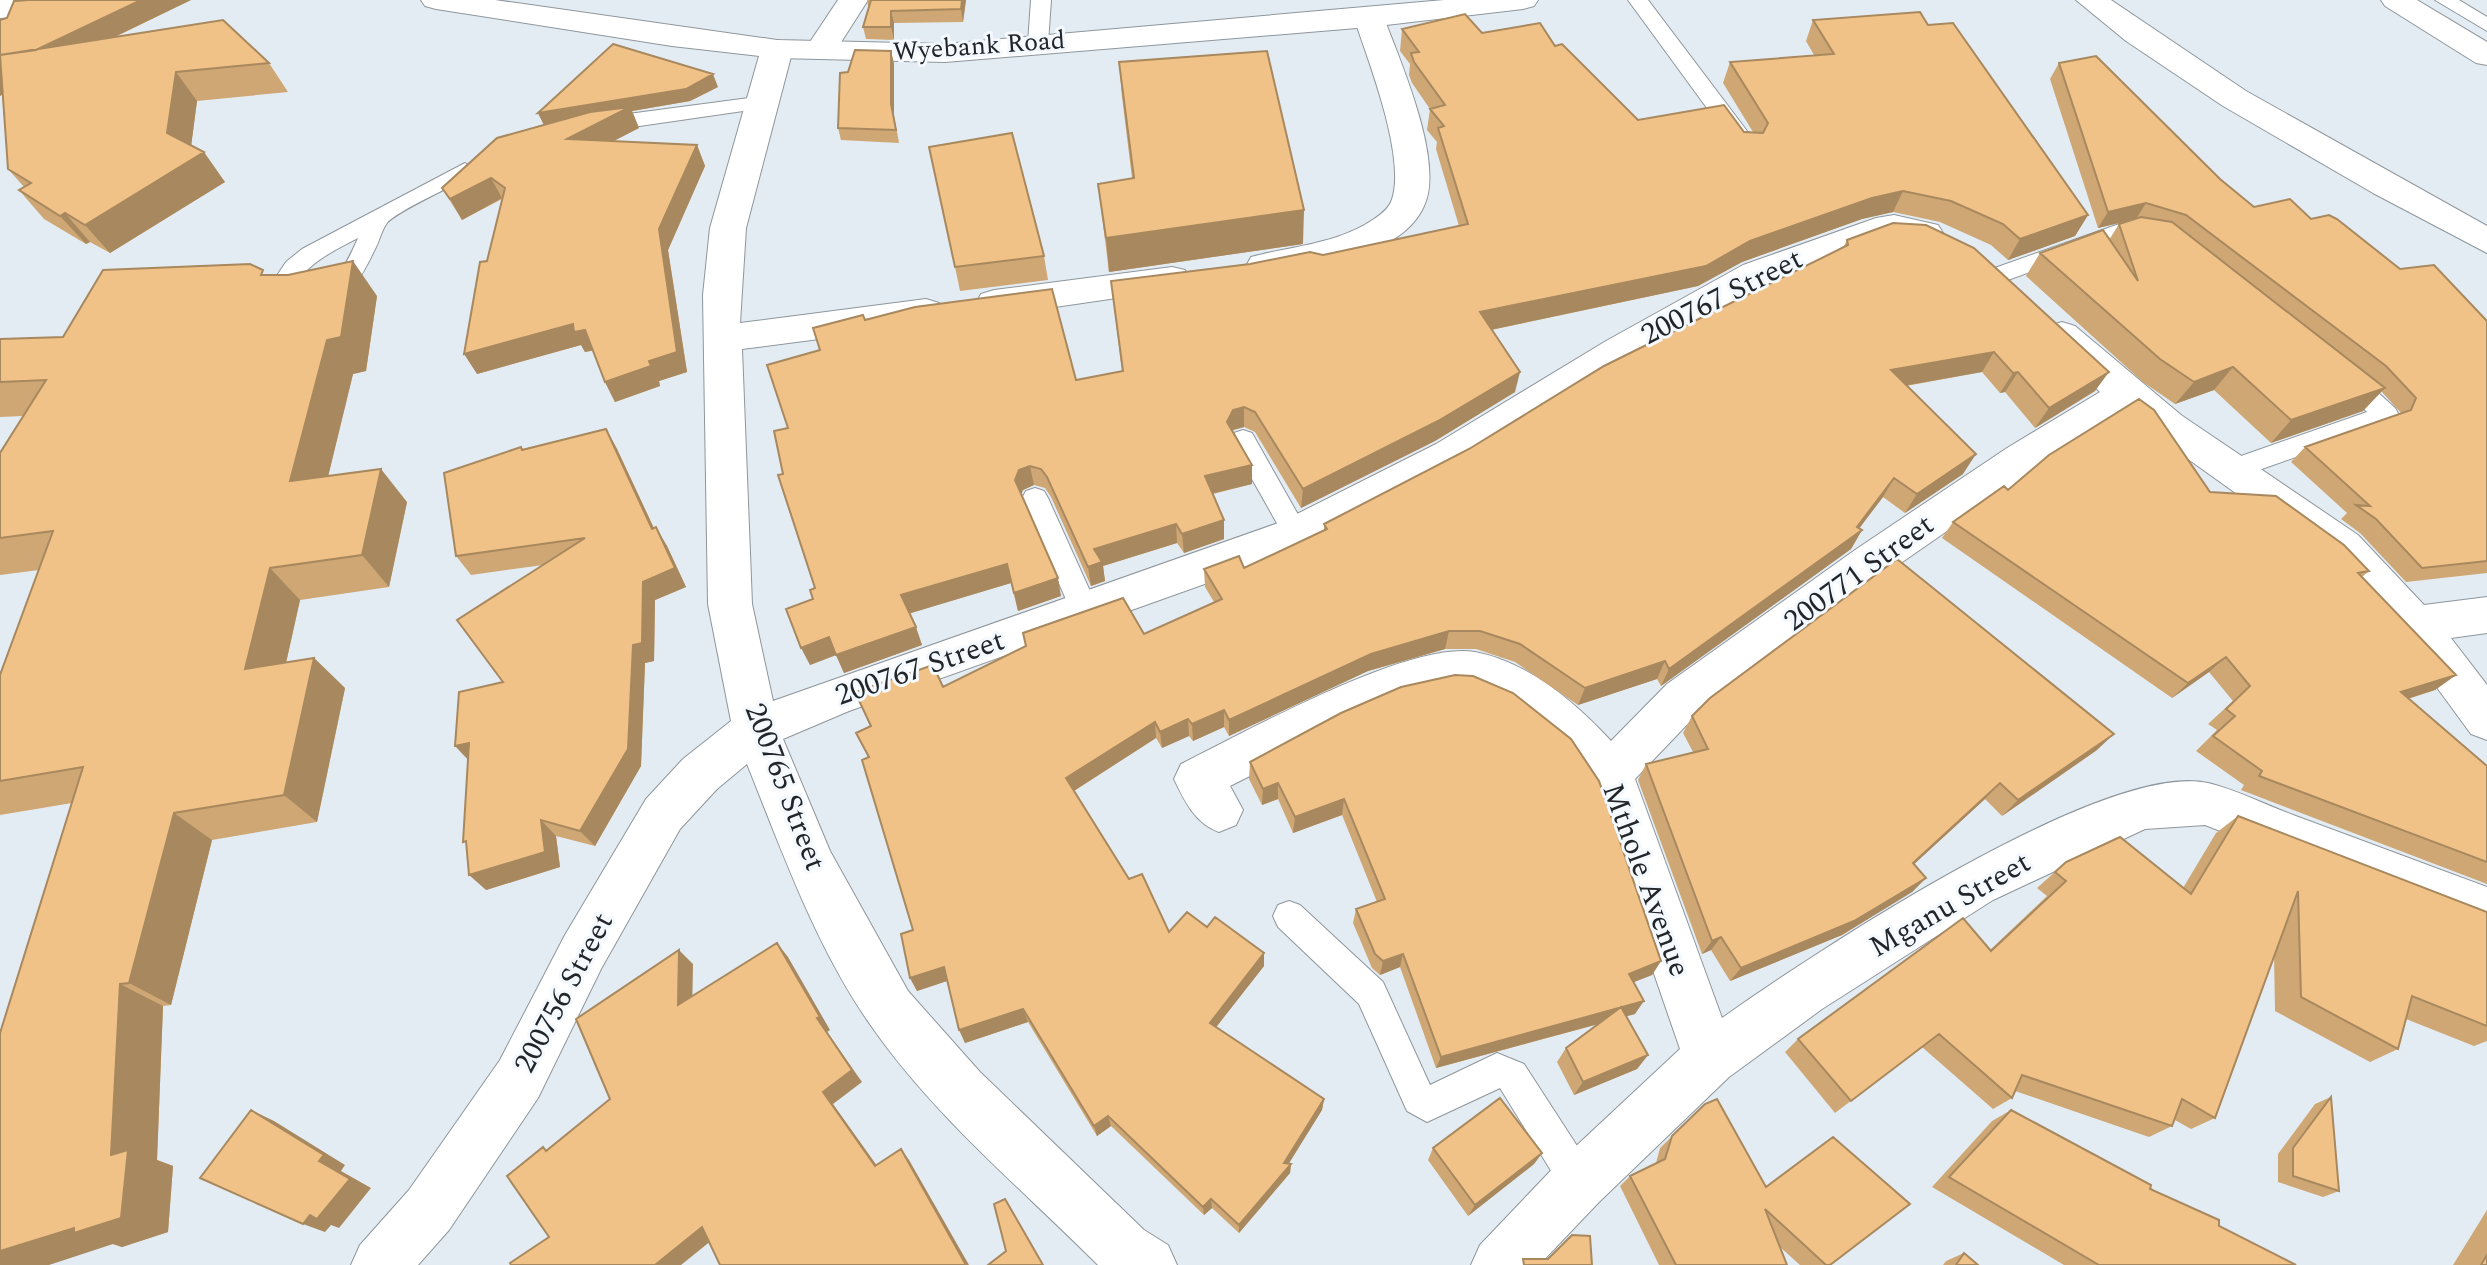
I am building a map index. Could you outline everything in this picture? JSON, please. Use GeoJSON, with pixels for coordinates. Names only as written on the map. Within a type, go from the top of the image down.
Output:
{"type":"FeatureCollection","features":[{"type":"Feature","properties":{"kind":"street"},"geometry":{"type":"LineString","coordinates":[[0,9],[128,0]]}},
{"type":"Feature","properties":{"kind":"street","name":"Wyebank Road"},"geometry":{"type":"LineString","coordinates":[[436,0],[672,37],[799,50],[945,53],[1369,18],[1509,1]]}},
{"type":"Feature","properties":{"kind":"street","name":"200765 Street"},"geometry":{"type":"LineString","coordinates":[[853,0],[799,50],[764,102],[743,163],[728,228],[721,295],[730,604],[756,729],[810,861],[842,926],[890,1009],[961,1091],[1124,1250],[1148,1265]]}},
{"type":"Feature","properties":{"kind":"street"},"geometry":{"type":"LineString","coordinates":[[2091,0],[2187,70],[2327,154],[2487,241]]}},
{"type":"Feature","properties":{"kind":"street"},"geometry":{"type":"LineString","coordinates":[[2396,0],[2487,56]]}},
{"type":"Feature","properties":{"kind":"street"},"geometry":{"type":"LineString","coordinates":[[724,338],[1216,273],[1318,255],[1366,238],[1394,221],[1408,205],[1412,185],[1410,158],[1395,96],[1369,18]]}},
{"type":"Feature","properties":{"kind":"street","name":"200767 Street"},"geometry":{"type":"LineString","coordinates":[[756,729],[834,697],[1085,611],[1296,534],[1450,455],[1619,351],[1756,274],[1817,249],[1894,227],[1926,233],[1975,259],[2127,394],[2343,547],[2415,624],[2487,720]]}},
{"type":"Feature","properties":{"kind":"street","name":"200771 Street"},"geometry":{"type":"LineString","coordinates":[[1609,774],[1683,698],[1870,562],[2021,459],[2127,394]]}},
{"type":"Feature","properties":{"kind":"street"},"geometry":{"type":"LineString","coordinates":[[2415,624],[2487,615]]}},
{"type":"Feature","properties":{"kind":"street","name":"Mthole Avenue"},"geometry":{"type":"LineString","coordinates":[[1219,810],[1198,779],[1387,687],[1439,672],[1473,670],[1519,691],[1583,739],[1609,774],[1710,1058]]}},
{"type":"Feature","properties":{"kind":"street","name":"200756 Street"},"geometry":{"type":"LineString","coordinates":[[380,1265],[429,1210],[519,1079],[583,952],[663,814],[700,774],[756,729]]}},
{"type":"Feature","properties":{"kind":"street","name":"Mganu Street"},"geometry":{"type":"LineString","coordinates":[[1500,1265],[1579,1182],[1710,1058],[1804,991],[1976,884],[2113,819],[2145,808],[2206,804],[2487,911]]}},
{"type":"Feature","properties":{"kind":"lane"},"geometry":{"type":"LineString","coordinates":[[1038,43],[1041,0]]}},
{"type":"Feature","properties":{"kind":"lane"},"geometry":{"type":"LineString","coordinates":[[1638,0],[1747,146]]}},
{"type":"Feature","properties":{"kind":"lane"},"geometry":{"type":"LineString","coordinates":[[2445,0],[2487,25]]}},
{"type":"Feature","properties":{"kind":"lane"},"geometry":{"type":"LineString","coordinates":[[581,128],[764,102]]}},
{"type":"Feature","properties":{"kind":"lane"},"geometry":{"type":"LineString","coordinates":[[378,218],[465,170]]}},
{"type":"Feature","properties":{"kind":"lane"},"geometry":{"type":"LineString","coordinates":[[1975,259],[2136,229],[2165,238],[2177,248]]}},
{"type":"Feature","properties":{"kind":"lane"},"geometry":{"type":"LineString","coordinates":[[2233,469],[2386,415],[2326,361]]}},
{"type":"Feature","properties":{"kind":"lane"},"geometry":{"type":"LineString","coordinates":[[1243,440],[1296,534]]}},
{"type":"Feature","properties":{"kind":"lane"},"geometry":{"type":"LineString","coordinates":[[1035,498],[1085,611]]}},
{"type":"Feature","properties":{"kind":"lane"},"geometry":{"type":"LineString","coordinates":[[1289,916],[1371,993],[1419,1099],[1427,1105],[1497,1070],[1512,1076],[1579,1182]]}},
{"type":"Feature","properties":{"kind":"building"},"geometry":{"type":"Polygon","coordinates":[[[141,0],[36,50],[0,55],[0,20],[7,18],[14,1],[141,0]]]}},
{"type":"Feature","properties":{"kind":"building"},"geometry":{"type":"Polygon","coordinates":[[[871,0],[962,0],[961,9],[891,11],[891,27],[863,27],[871,0]]]}},
{"type":"Feature","properties":{"kind":"building"},"geometry":{"type":"Polygon","coordinates":[[[1920,12],[1928,25],[1953,23],[2088,215],[2020,239],[2003,224],[1951,201],[1903,191],[1872,198],[1750,241],[1706,266],[1480,312],[1520,372],[1438,421],[1303,489],[1255,412],[1244,407],[1233,410],[1227,422],[1252,465],[1205,476],[1224,520],[1182,534],[1176,524],[1094,549],[1102,562],[1088,567],[1047,477],[1041,469],[1030,466],[1019,470],[1015,480],[1058,578],[1014,593],[1007,564],[901,595],[916,627],[836,655],[829,637],[801,648],[786,609],[813,599],[810,590],[815,588],[778,475],[783,474],[774,431],[788,428],[767,365],[820,350],[813,328],[863,315],[865,320],[915,307],[1052,289],[1076,380],[1123,371],[1111,281],[1250,264],[1310,252],[1323,255],[1468,224],[1438,128],[1444,126],[1430,109],[1445,105],[1414,62],[1411,53],[1419,52],[1402,29],[1465,14],[1482,33],[1540,23],[1555,46],[1562,44],[1638,120],[1724,105],[1744,132],[1763,133],[1768,123],[1730,62],[1834,54],[1813,20],[1920,12]]]}},
{"type":"Feature","properties":{"kind":"building"},"geometry":{"type":"Polygon","coordinates":[[[223,20],[269,63],[176,72],[167,133],[204,152],[85,225],[65,213],[60,216],[19,190],[31,183],[8,169],[0,55],[223,20]]]}},
{"type":"Feature","properties":{"kind":"building"},"geometry":{"type":"Polygon","coordinates":[[[613,44],[713,74],[686,89],[538,113],[613,44]]]}},
{"type":"Feature","properties":{"kind":"building"},"geometry":{"type":"Polygon","coordinates":[[[855,50],[891,51],[891,104],[896,130],[838,128],[840,73],[848,72],[855,50]]]}},
{"type":"Feature","properties":{"kind":"building"},"geometry":{"type":"Polygon","coordinates":[[[1267,51],[1304,210],[1106,238],[1098,184],[1134,178],[1119,62],[1267,51]]]}},
{"type":"Feature","properties":{"kind":"building"},"geometry":{"type":"Polygon","coordinates":[[[2096,56],[2220,179],[2254,207],[2290,199],[2311,219],[2329,215],[2337,219],[2400,269],[2434,265],[2487,321],[2487,561],[2422,568],[2376,519],[2356,505],[2370,506],[2305,447],[2411,410],[2416,398],[2386,366],[2186,215],[2146,203],[2108,212],[2059,63],[2096,56]]]}},
{"type":"Feature","properties":{"kind":"building"},"geometry":{"type":"Polygon","coordinates":[[[630,107],[567,139],[697,145],[659,229],[677,352],[649,361],[651,366],[605,382],[585,330],[574,332],[573,324],[464,354],[480,262],[487,261],[505,188],[491,178],[450,199],[442,188],[497,138],[590,112],[630,107]]]}},
{"type":"Feature","properties":{"kind":"building"},"geometry":{"type":"Polygon","coordinates":[[[1012,133],[1044,256],[955,267],[929,147],[1012,133]]]}},
{"type":"Feature","properties":{"kind":"building"},"geometry":{"type":"Polygon","coordinates":[[[2141,217],[2172,222],[2385,388],[2291,420],[2233,367],[2194,382],[2160,359],[2040,253],[2103,230],[2138,281],[2119,224],[2141,217]]]}},
{"type":"Feature","properties":{"kind":"building"},"geometry":{"type":"Polygon","coordinates":[[[1893,223],[1926,225],[1974,248],[2109,372],[2049,408],[2018,372],[2013,373],[1994,352],[1891,370],[1976,454],[1917,494],[1894,478],[1857,527],[1862,530],[1669,669],[1665,661],[1585,688],[1520,644],[1480,631],[1449,631],[1371,654],[1229,720],[1224,710],[1192,724],[1188,719],[1160,732],[1155,722],[1066,778],[1129,879],[1142,874],[1169,932],[1187,912],[1207,927],[1215,917],[1264,953],[1210,1023],[1324,1099],[1284,1163],[1291,1164],[1239,1225],[1211,1199],[1203,1207],[1108,1116],[1094,1126],[1023,1009],[959,1030],[944,967],[910,978],[901,934],[913,930],[862,760],[869,757],[856,733],[871,726],[855,692],[933,665],[943,687],[1026,646],[1023,633],[1123,598],[1144,634],[1222,599],[1204,569],[1239,556],[1244,568],[1327,529],[1324,524],[1469,449],[1604,366],[1848,245],[1847,240],[1893,223]]]}},
{"type":"Feature","properties":{"kind":"building"},"geometry":{"type":"Polygon","coordinates":[[[353,261],[341,337],[327,340],[290,481],[381,469],[362,555],[270,568],[245,669],[314,658],[284,795],[174,813],[129,983],[120,984],[111,1155],[128,1150],[121,1218],[74,1233],[74,1228],[0,1251],[0,1033],[83,767],[0,781],[0,675],[53,531],[0,538],[0,453],[46,380],[0,382],[0,339],[63,337],[103,270],[250,264],[263,270],[261,275],[288,275],[353,261]]]}},
{"type":"Feature","properties":{"kind":"building"},"geometry":{"type":"Polygon","coordinates":[[[2139,399],[2154,410],[2210,492],[2276,496],[2344,545],[2369,571],[2358,573],[2456,675],[2401,692],[2487,766],[2487,862],[2259,776],[2262,771],[2213,736],[2235,716],[2226,709],[2250,686],[2226,657],[2188,683],[1953,522],[2004,486],[2008,490],[2049,455],[2139,399]]]}},
{"type":"Feature","properties":{"kind":"building"},"geometry":{"type":"Polygon","coordinates":[[[606,429],[652,529],[656,527],[675,568],[643,582],[642,643],[633,645],[628,749],[580,831],[541,820],[545,852],[469,875],[466,841],[463,842],[469,743],[455,746],[459,692],[503,682],[457,620],[585,538],[456,556],[444,473],[521,447],[522,450],[606,429]]]}},
{"type":"Feature","properties":{"kind":"building"},"geometry":{"type":"Polygon","coordinates":[[[1897,559],[2114,734],[2018,800],[2000,783],[1913,863],[1926,878],[1854,921],[1741,968],[1721,937],[1712,941],[1646,764],[1708,749],[1692,716],[1710,698],[1897,559]]]}},
{"type":"Feature","properties":{"kind":"building"},"geometry":{"type":"Polygon","coordinates":[[[1455,675],[1473,676],[1513,693],[1571,739],[1599,781],[1661,961],[1629,974],[1644,1001],[1441,1057],[1403,954],[1383,961],[1375,954],[1356,909],[1385,899],[1344,799],[1295,817],[1278,783],[1263,789],[1250,762],[1341,713],[1401,687],[1455,675]]]}},
{"type":"Feature","properties":{"kind":"building"},"geometry":{"type":"Polygon","coordinates":[[[2238,816],[2487,912],[2487,1026],[2412,996],[2398,1049],[2301,997],[2298,891],[2215,1118],[2182,1099],[2172,1126],[2022,1075],[2012,1098],[1939,1034],[1851,1101],[1798,1039],[1963,918],[1991,951],[2066,881],[2055,872],[2066,862],[2120,837],[2191,894],[2238,816]]]}},
{"type":"Feature","properties":{"kind":"building"},"geometry":{"type":"Polygon","coordinates":[[[777,943],[820,1017],[817,1018],[852,1070],[823,1092],[875,1166],[901,1149],[966,1265],[720,1265],[702,1227],[655,1265],[511,1265],[549,1237],[507,1176],[543,1147],[546,1151],[610,1099],[576,1019],[679,950],[678,1005],[777,943]]]}},
{"type":"Feature","properties":{"kind":"building"},"geometry":{"type":"Polygon","coordinates":[[[1621,1007],[1648,1055],[1583,1082],[1566,1048],[1621,1007]]]}},
{"type":"Feature","properties":{"kind":"building"},"geometry":{"type":"Polygon","coordinates":[[[2331,1097],[2339,1191],[2293,1176],[2293,1148],[2331,1097]]]}},
{"type":"Feature","properties":{"kind":"building"},"geometry":{"type":"Polygon","coordinates":[[[1500,1098],[1542,1153],[1475,1205],[1433,1148],[1500,1098]]]}},
{"type":"Feature","properties":{"kind":"building"},"geometry":{"type":"Polygon","coordinates":[[[1717,1099],[1766,1187],[1833,1137],[1910,1204],[1830,1265],[1826,1265],[1765,1209],[1787,1265],[1676,1265],[1630,1176],[1665,1159],[1672,1136],[1705,1104],[1717,1099]]]}},
{"type":"Feature","properties":{"kind":"building"},"geometry":{"type":"Polygon","coordinates":[[[251,1110],[324,1155],[319,1161],[350,1179],[317,1219],[310,1215],[303,1224],[200,1178],[251,1110]]]}},
{"type":"Feature","properties":{"kind":"building"},"geometry":{"type":"Polygon","coordinates":[[[2011,1110],[2151,1185],[2150,1189],[2219,1220],[2219,1226],[2296,1265],[2099,1265],[1949,1177],[2011,1110]]]}},
{"type":"Feature","properties":{"kind":"building"},"geometry":{"type":"Polygon","coordinates":[[[1005,1199],[1043,1265],[988,1265],[1006,1251],[994,1204],[1005,1199]]]}},
{"type":"Feature","properties":{"kind":"building"},"geometry":{"type":"Polygon","coordinates":[[[1572,1235],[1590,1236],[1592,1265],[1524,1265],[1523,1259],[1548,1259],[1572,1235]]]}},
{"type":"Feature","properties":{"kind":"building"},"geometry":{"type":"Polygon","coordinates":[[[1964,1253],[1978,1265],[1956,1265],[1964,1253]]]}}]}
